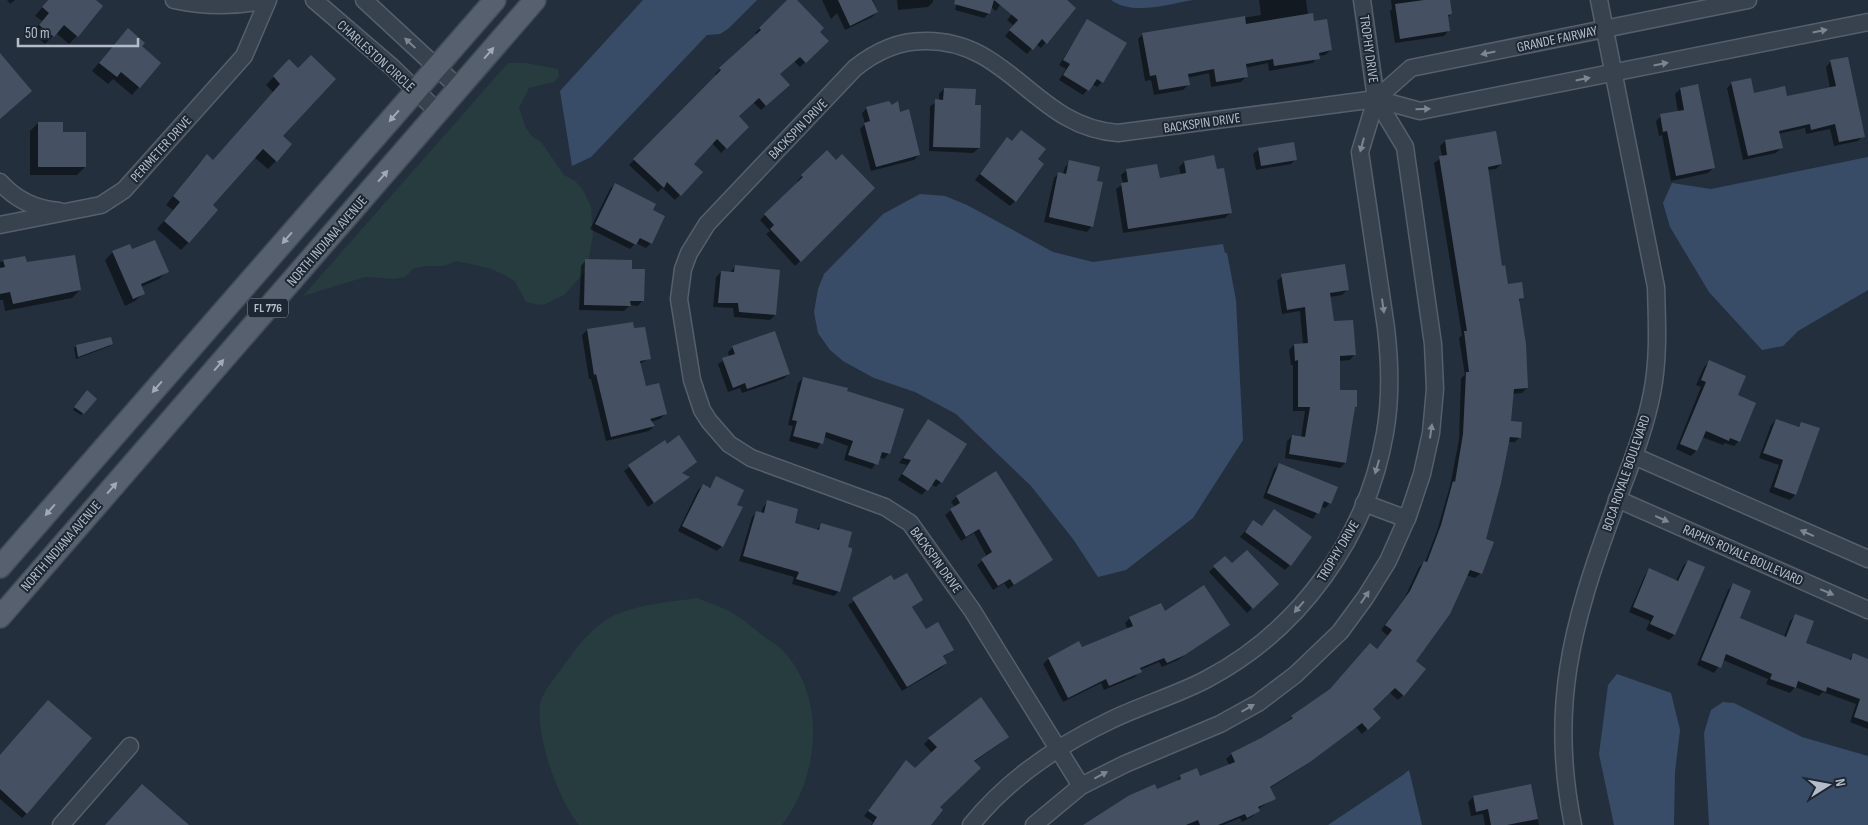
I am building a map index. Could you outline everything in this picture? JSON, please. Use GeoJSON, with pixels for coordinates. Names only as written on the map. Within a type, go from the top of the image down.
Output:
{"type":"FeatureCollection","features":[{"type":"Feature","properties":{"kind":"main road","name":"FL 776"},"geometry":{"type":"LineString","coordinates":[[0,567],[494,0]]}},
{"type":"Feature","properties":{"kind":"main road","name":"NORTH INDIANA AVENUE"},"geometry":{"type":"LineString","coordinates":[[0,617],[535,0]]}},
{"type":"Feature","properties":{"kind":"street"},"geometry":{"type":"LineString","coordinates":[[174,0],[220,6],[243,5],[268,0]]}},
{"type":"Feature","properties":{"kind":"street","name":"PERIMETER DRIVE"},"geometry":{"type":"LineString","coordinates":[[0,225],[102,205],[124,190],[244,56],[268,0]]}},
{"type":"Feature","properties":{"kind":"street","name":"CHARLESTON CIRCLE"},"geometry":{"type":"LineString","coordinates":[[314,0],[392,67],[438,112]]}},
{"type":"Feature","properties":{"kind":"street"},"geometry":{"type":"LineString","coordinates":[[364,0],[459,88]]}},
{"type":"Feature","properties":{"kind":"street","name":"TROPHY DRIVE"},"geometry":{"type":"LineString","coordinates":[[1034,825],[1081,786],[1124,764],[1220,724],[1258,703],[1295,675],[1324,648],[1357,610],[1388,561],[1407,520],[1418,487],[1431,433],[1435,389],[1433,344],[1405,147],[1376,99],[1362,0]]}},
{"type":"Feature","properties":{"kind":"street","name":"BOCA ROYALE BOULEVARD"},"geometry":{"type":"LineString","coordinates":[[1573,825],[1567,798],[1562,744],[1566,669],[1579,609],[1617,499],[1642,436],[1652,392],[1658,335],[1656,287],[1599,0]]}},
{"type":"Feature","properties":{"kind":"street","name":"GRANDE FAIRWAY"},"geometry":{"type":"LineString","coordinates":[[1376,99],[1411,68],[1748,0]]}},
{"type":"Feature","properties":{"kind":"street"},"geometry":{"type":"LineString","coordinates":[[1613,73],[1868,22]]}},
{"type":"Feature","properties":{"kind":"street","name":"BACKSPIN DRIVE"},"geometry":{"type":"LineString","coordinates":[[1081,786],[972,610],[910,522],[885,507],[751,458],[729,444],[709,421],[702,410],[692,380],[680,311],[680,286],[689,253],[707,224],[855,68],[879,51],[904,43],[942,41],[977,51],[1066,118],[1088,128],[1108,132],[1140,131],[1376,99],[1420,111],[1613,73]]}},
{"type":"Feature","properties":{"kind":"street","name":"TROPHY DRIVE"},"geometry":{"type":"LineString","coordinates":[[972,825],[1008,787],[1058,748],[1110,720],[1206,680],[1254,650],[1294,613],[1324,577],[1349,538],[1364,504],[1380,458],[1388,406],[1386,328],[1360,152],[1376,99]]}},
{"type":"Feature","properties":{"kind":"street"},"geometry":{"type":"LineString","coordinates":[[0,182],[9,192],[37,207],[48,210],[83,210]]}},
{"type":"Feature","properties":{"kind":"street"},"geometry":{"type":"LineString","coordinates":[[1634,456],[1868,560]]}},
{"type":"Feature","properties":{"kind":"street","name":"RAPHIS ROYALE BOULEVARD"},"geometry":{"type":"LineString","coordinates":[[1617,499],[1868,610]]}},
{"type":"Feature","properties":{"kind":"street"},"geometry":{"type":"LineString","coordinates":[[1364,504],[1407,520]]}},
{"type":"Feature","properties":{"kind":"street"},"geometry":{"type":"LineString","coordinates":[[61,825],[130,746]]}},
{"type":"Feature","properties":{"kind":"green space"},"geometry":{"type":"Polygon","coordinates":[[[508,63],[526,63],[558,69],[559,76],[554,82],[529,88],[519,108],[526,128],[532,136],[541,142],[564,175],[575,181],[583,190],[591,207],[593,235],[587,270],[564,295],[539,305],[526,302],[514,280],[492,269],[457,261],[443,266],[425,266],[413,269],[405,277],[394,279],[365,277],[303,296],[508,63]]]}},
{"type":"Feature","properties":{"kind":"green space"},"geometry":{"type":"Polygon","coordinates":[[[697,598],[723,608],[741,618],[780,648],[798,671],[807,692],[812,715],[813,738],[810,762],[804,784],[794,806],[782,825],[579,825],[563,800],[550,768],[541,734],[541,699],[554,678],[582,642],[597,626],[609,618],[625,611],[645,606],[697,598]]]}},
{"type":"Feature","properties":{"kind":"water"},"geometry":{"type":"Polygon","coordinates":[[[643,0],[757,0],[729,28],[720,34],[707,35],[591,157],[572,166],[560,91],[643,0]]]}},
{"type":"Feature","properties":{"kind":"water"},"geometry":{"type":"Polygon","coordinates":[[[1111,0],[1193,0],[1151,8],[1140,8],[1120,5],[1111,0]]]}},
{"type":"Feature","properties":{"kind":"water"},"geometry":{"type":"Polygon","coordinates":[[[1868,157],[1868,290],[1798,331],[1783,346],[1762,350],[1709,292],[1670,227],[1663,203],[1672,183],[1711,189],[1868,157]]]}},
{"type":"Feature","properties":{"kind":"water"},"geometry":{"type":"Polygon","coordinates":[[[920,194],[945,196],[967,205],[1053,252],[1093,262],[1223,244],[1225,253],[1227,253],[1236,300],[1243,440],[1193,518],[1126,570],[1098,577],[1073,539],[1031,486],[956,414],[915,392],[874,378],[843,361],[830,350],[818,333],[814,312],[818,289],[824,274],[883,214],[920,194]]]}},
{"type":"Feature","properties":{"kind":"water"},"geometry":{"type":"Polygon","coordinates":[[[1617,674],[1671,693],[1680,730],[1675,772],[1674,825],[1614,825],[1599,754],[1608,685],[1617,674]]]}},
{"type":"Feature","properties":{"kind":"water"},"geometry":{"type":"Polygon","coordinates":[[[1723,702],[1734,703],[1802,737],[1868,756],[1868,825],[1709,825],[1704,733],[1711,710],[1723,702]]]}},
{"type":"Feature","properties":{"kind":"water"},"geometry":{"type":"Polygon","coordinates":[[[1409,770],[1422,825],[1328,825],[1403,775],[1409,770]]]}},
{"type":"Feature","properties":{"kind":"building"},"geometry":{"type":"Polygon","coordinates":[[[48,0],[96,0],[103,6],[78,37],[64,25],[54,37],[39,25],[49,13],[42,7],[48,0]]]}},
{"type":"Feature","properties":{"kind":"building"},"geometry":{"type":"Polygon","coordinates":[[[787,0],[797,0],[824,28],[820,32],[829,41],[806,63],[800,57],[780,74],[790,85],[766,106],[759,98],[739,116],[749,127],[727,149],[717,139],[694,164],[703,172],[681,196],[667,182],[664,188],[633,159],[721,70],[719,68],[761,30],[759,28],[787,0]]]}},
{"type":"Feature","properties":{"kind":"building"},"geometry":{"type":"Polygon","coordinates":[[[838,0],[872,0],[878,12],[850,26],[838,0]]]}},
{"type":"Feature","properties":{"kind":"building"},"geometry":{"type":"Polygon","coordinates":[[[955,0],[994,0],[990,14],[954,4],[955,0]]]}},
{"type":"Feature","properties":{"kind":"building"},"geometry":{"type":"Polygon","coordinates":[[[994,0],[1067,0],[1076,8],[1047,44],[1042,39],[1033,50],[1009,30],[1018,20],[994,0]]]}},
{"type":"Feature","properties":{"kind":"building"},"geometry":{"type":"Polygon","coordinates":[[[1424,0],[1450,0],[1452,14],[1448,15],[1450,31],[1400,39],[1395,4],[1424,0]]]}},
{"type":"Feature","properties":{"kind":"building"},"geometry":{"type":"Polygon","coordinates":[[[1313,13],[1314,21],[1327,19],[1332,50],[1319,53],[1320,59],[1274,66],[1273,59],[1246,64],[1248,77],[1216,82],[1214,69],[1188,74],[1190,85],[1159,90],[1156,75],[1150,76],[1142,33],[1245,16],[1246,24],[1313,13]]]}},
{"type":"Feature","properties":{"kind":"building"},"geometry":{"type":"Polygon","coordinates":[[[1087,19],[1127,43],[1103,83],[1097,79],[1089,91],[1063,75],[1070,64],[1063,60],[1087,19]]]}},
{"type":"Feature","properties":{"kind":"building"},"geometry":{"type":"Polygon","coordinates":[[[128,28],[145,43],[142,46],[161,63],[140,88],[121,72],[117,77],[99,63],[128,28]]]}},
{"type":"Feature","properties":{"kind":"building"},"geometry":{"type":"Polygon","coordinates":[[[0,53],[32,91],[0,119],[0,53]]]}},
{"type":"Feature","properties":{"kind":"building"},"geometry":{"type":"Polygon","coordinates":[[[311,55],[336,79],[283,136],[292,144],[277,162],[263,149],[213,205],[218,210],[189,243],[164,221],[180,202],[173,196],[207,154],[213,160],[280,84],[273,76],[289,59],[298,68],[311,55]]]}},
{"type":"Feature","properties":{"kind":"building"},"geometry":{"type":"Polygon","coordinates":[[[1848,57],[1865,137],[1839,142],[1835,124],[1811,130],[1810,124],[1779,131],[1783,148],[1748,156],[1731,82],[1751,78],[1754,93],[1785,86],[1787,96],[1836,86],[1830,60],[1848,57]]]}},
{"type":"Feature","properties":{"kind":"building"},"geometry":{"type":"Polygon","coordinates":[[[1698,84],[1715,168],[1676,176],[1667,131],[1663,132],[1660,114],[1684,110],[1680,88],[1698,84]]]}},
{"type":"Feature","properties":{"kind":"building"},"geometry":{"type":"Polygon","coordinates":[[[944,88],[976,89],[975,105],[981,105],[980,148],[933,147],[935,99],[943,100],[944,88]]]}},
{"type":"Feature","properties":{"kind":"building"},"geometry":{"type":"Polygon","coordinates":[[[889,101],[892,105],[898,101],[900,112],[909,109],[920,155],[876,167],[864,123],[870,121],[866,107],[889,101]]]}},
{"type":"Feature","properties":{"kind":"building"},"geometry":{"type":"Polygon","coordinates":[[[38,122],[63,122],[63,132],[86,132],[86,167],[38,167],[38,122]]]}},
{"type":"Feature","properties":{"kind":"building"},"geometry":{"type":"Polygon","coordinates":[[[1021,130],[1046,149],[1038,159],[1044,164],[1016,202],[980,174],[1007,137],[1012,141],[1021,130]]]}},
{"type":"Feature","properties":{"kind":"building"},"geometry":{"type":"Polygon","coordinates":[[[1496,131],[1502,164],[1488,167],[1502,266],[1505,265],[1508,284],[1522,282],[1524,298],[1519,299],[1526,344],[1528,388],[1514,389],[1511,421],[1522,422],[1521,438],[1510,437],[1501,483],[1486,539],[1494,542],[1482,574],[1470,570],[1450,614],[1416,661],[1426,669],[1404,696],[1395,688],[1373,709],[1381,718],[1368,730],[1362,723],[1310,762],[1270,787],[1276,799],[1258,807],[1260,811],[1247,818],[1245,814],[1218,825],[1200,825],[1198,820],[1186,825],[1083,825],[1128,796],[1155,784],[1157,789],[1181,779],[1180,775],[1197,768],[1200,776],[1235,762],[1231,753],[1261,738],[1293,718],[1291,716],[1330,689],[1370,643],[1377,649],[1392,630],[1385,625],[1410,591],[1424,561],[1427,562],[1441,525],[1453,481],[1455,482],[1463,434],[1466,372],[1469,372],[1464,331],[1467,331],[1439,156],[1447,155],[1445,140],[1496,131]]]}},
{"type":"Feature","properties":{"kind":"building"},"geometry":{"type":"Polygon","coordinates":[[[1294,142],[1297,160],[1261,166],[1258,148],[1294,142]]]}},
{"type":"Feature","properties":{"kind":"building"},"geometry":{"type":"Polygon","coordinates":[[[827,150],[836,160],[842,154],[875,188],[801,262],[770,229],[774,225],[764,214],[803,177],[801,175],[827,150]]]}},
{"type":"Feature","properties":{"kind":"building"},"geometry":{"type":"Polygon","coordinates":[[[1214,155],[1217,169],[1224,168],[1232,213],[1128,229],[1121,183],[1128,182],[1126,169],[1157,164],[1160,178],[1186,173],[1184,161],[1214,155]]]}},
{"type":"Feature","properties":{"kind":"building"},"geometry":{"type":"Polygon","coordinates":[[[1069,160],[1100,167],[1097,181],[1103,182],[1093,227],[1049,217],[1058,172],[1066,174],[1069,160]]]}},
{"type":"Feature","properties":{"kind":"building"},"geometry":{"type":"Polygon","coordinates":[[[615,183],[656,204],[653,210],[665,216],[652,244],[640,238],[636,245],[595,224],[615,183]]]}},
{"type":"Feature","properties":{"kind":"building"},"geometry":{"type":"Polygon","coordinates":[[[155,240],[169,272],[141,284],[145,294],[133,299],[112,251],[130,244],[132,249],[155,240]]]}},
{"type":"Feature","properties":{"kind":"building"},"geometry":{"type":"Polygon","coordinates":[[[75,255],[81,290],[13,304],[10,292],[0,294],[0,268],[5,267],[3,260],[25,256],[27,262],[75,255]]]}},
{"type":"Feature","properties":{"kind":"building"},"geometry":{"type":"Polygon","coordinates":[[[585,259],[632,260],[632,269],[645,269],[644,301],[630,301],[631,306],[584,305],[585,259]]]}},
{"type":"Feature","properties":{"kind":"building"},"geometry":{"type":"Polygon","coordinates":[[[1345,264],[1349,290],[1330,293],[1334,321],[1353,320],[1356,355],[1340,356],[1340,390],[1357,390],[1357,407],[1355,407],[1346,463],[1289,454],[1292,435],[1305,437],[1310,407],[1298,407],[1298,360],[1295,361],[1294,344],[1308,343],[1305,307],[1287,310],[1281,274],[1345,264]]]}},
{"type":"Feature","properties":{"kind":"building"},"geometry":{"type":"Polygon","coordinates":[[[735,265],[780,270],[776,315],[739,312],[738,303],[718,303],[721,271],[734,272],[735,265]]]}},
{"type":"Feature","properties":{"kind":"building"},"geometry":{"type":"Polygon","coordinates":[[[633,322],[634,328],[645,327],[651,359],[640,361],[646,386],[659,383],[667,414],[650,419],[655,426],[611,437],[596,374],[594,375],[587,329],[633,322]]]}},
{"type":"Feature","properties":{"kind":"building"},"geometry":{"type":"Polygon","coordinates":[[[775,331],[790,374],[747,389],[745,383],[733,388],[722,358],[735,354],[732,346],[775,331]]]}},
{"type":"Feature","properties":{"kind":"building"},"geometry":{"type":"Polygon","coordinates":[[[111,337],[113,344],[78,357],[76,345],[111,337]]]}},
{"type":"Feature","properties":{"kind":"building"},"geometry":{"type":"Polygon","coordinates":[[[1709,360],[1746,376],[1738,395],[1756,403],[1740,442],[1730,438],[1729,441],[1706,431],[1697,451],[1680,444],[1706,382],[1701,380],[1709,360]]]}},
{"type":"Feature","properties":{"kind":"building"},"geometry":{"type":"Polygon","coordinates":[[[803,377],[848,388],[847,391],[904,409],[890,454],[882,452],[878,465],[848,455],[853,441],[826,432],[823,444],[793,436],[797,421],[792,420],[803,377]]]}},
{"type":"Feature","properties":{"kind":"building"},"geometry":{"type":"Polygon","coordinates":[[[87,390],[97,399],[84,414],[74,407],[87,390]]]}},
{"type":"Feature","properties":{"kind":"building"},"geometry":{"type":"Polygon","coordinates":[[[928,419],[967,444],[942,483],[936,479],[928,491],[902,474],[911,460],[903,458],[928,419]]]}},
{"type":"Feature","properties":{"kind":"building"},"geometry":{"type":"Polygon","coordinates":[[[1776,419],[1799,427],[1801,422],[1820,428],[1796,495],[1774,487],[1783,460],[1763,453],[1776,419]]]}},
{"type":"Feature","properties":{"kind":"building"},"geometry":{"type":"Polygon","coordinates":[[[679,435],[697,462],[682,473],[690,477],[654,503],[628,465],[665,440],[667,444],[679,435]]]}},
{"type":"Feature","properties":{"kind":"building"},"geometry":{"type":"Polygon","coordinates":[[[1279,463],[1338,487],[1331,504],[1324,501],[1319,514],[1267,493],[1279,463]]]}},
{"type":"Feature","properties":{"kind":"building"},"geometry":{"type":"Polygon","coordinates":[[[996,471],[1053,560],[1014,585],[1010,579],[998,586],[981,559],[992,552],[979,529],[966,537],[950,509],[960,503],[956,496],[996,471]]]}},
{"type":"Feature","properties":{"kind":"building"},"geometry":{"type":"Polygon","coordinates":[[[716,476],[744,490],[737,505],[743,507],[723,547],[682,526],[703,484],[710,488],[716,476]]]}},
{"type":"Feature","properties":{"kind":"building"},"geometry":{"type":"Polygon","coordinates":[[[767,500],[798,509],[795,523],[819,530],[821,523],[852,532],[848,547],[852,548],[852,551],[840,592],[796,579],[799,572],[743,556],[756,511],[764,513],[767,500]]]}},
{"type":"Feature","properties":{"kind":"building"},"geometry":{"type":"Polygon","coordinates":[[[1274,509],[1312,537],[1291,566],[1245,532],[1253,520],[1262,526],[1274,509]]]}},
{"type":"Feature","properties":{"kind":"building"},"geometry":{"type":"Polygon","coordinates":[[[1247,550],[1279,584],[1253,609],[1213,566],[1225,556],[1232,563],[1247,550]]]}},
{"type":"Feature","properties":{"kind":"building"},"geometry":{"type":"Polygon","coordinates":[[[1688,560],[1705,567],[1675,635],[1650,624],[1654,616],[1633,607],[1649,568],[1678,581],[1688,560]]]}},
{"type":"Feature","properties":{"kind":"building"},"geometry":{"type":"Polygon","coordinates":[[[907,573],[923,600],[912,607],[926,629],[938,622],[954,650],[943,656],[947,663],[907,687],[852,598],[891,575],[894,580],[907,573]]]}},
{"type":"Feature","properties":{"kind":"building"},"geometry":{"type":"Polygon","coordinates":[[[1733,583],[1751,591],[1740,618],[1786,637],[1795,614],[1814,621],[1806,643],[1851,660],[1853,653],[1868,659],[1868,722],[1854,717],[1860,699],[1827,687],[1826,692],[1798,681],[1796,688],[1770,679],[1772,674],[1726,654],[1721,668],[1701,660],[1733,583]]]}},
{"type":"Feature","properties":{"kind":"building"},"geometry":{"type":"Polygon","coordinates":[[[1204,585],[1230,625],[1185,655],[1167,663],[1164,658],[1140,668],[1142,672],[1109,686],[1106,679],[1068,698],[1048,658],[1079,641],[1082,647],[1133,626],[1129,617],[1161,603],[1165,611],[1204,585]]]}},
{"type":"Feature","properties":{"kind":"building"},"geometry":{"type":"Polygon","coordinates":[[[981,697],[1009,737],[974,761],[981,768],[940,807],[943,810],[931,825],[872,825],[877,817],[868,811],[906,760],[915,768],[937,747],[928,738],[981,697]]]}},
{"type":"Feature","properties":{"kind":"building"},"geometry":{"type":"Polygon","coordinates":[[[48,700],[92,738],[27,814],[0,789],[0,755],[48,700]]]}},
{"type":"Feature","properties":{"kind":"building"},"geometry":{"type":"Polygon","coordinates":[[[142,784],[189,825],[105,825],[142,784]]]}},
{"type":"Feature","properties":{"kind":"building"},"geometry":{"type":"Polygon","coordinates":[[[1531,784],[1538,819],[1507,825],[1491,825],[1488,809],[1476,812],[1473,796],[1531,784]]]}}]}
